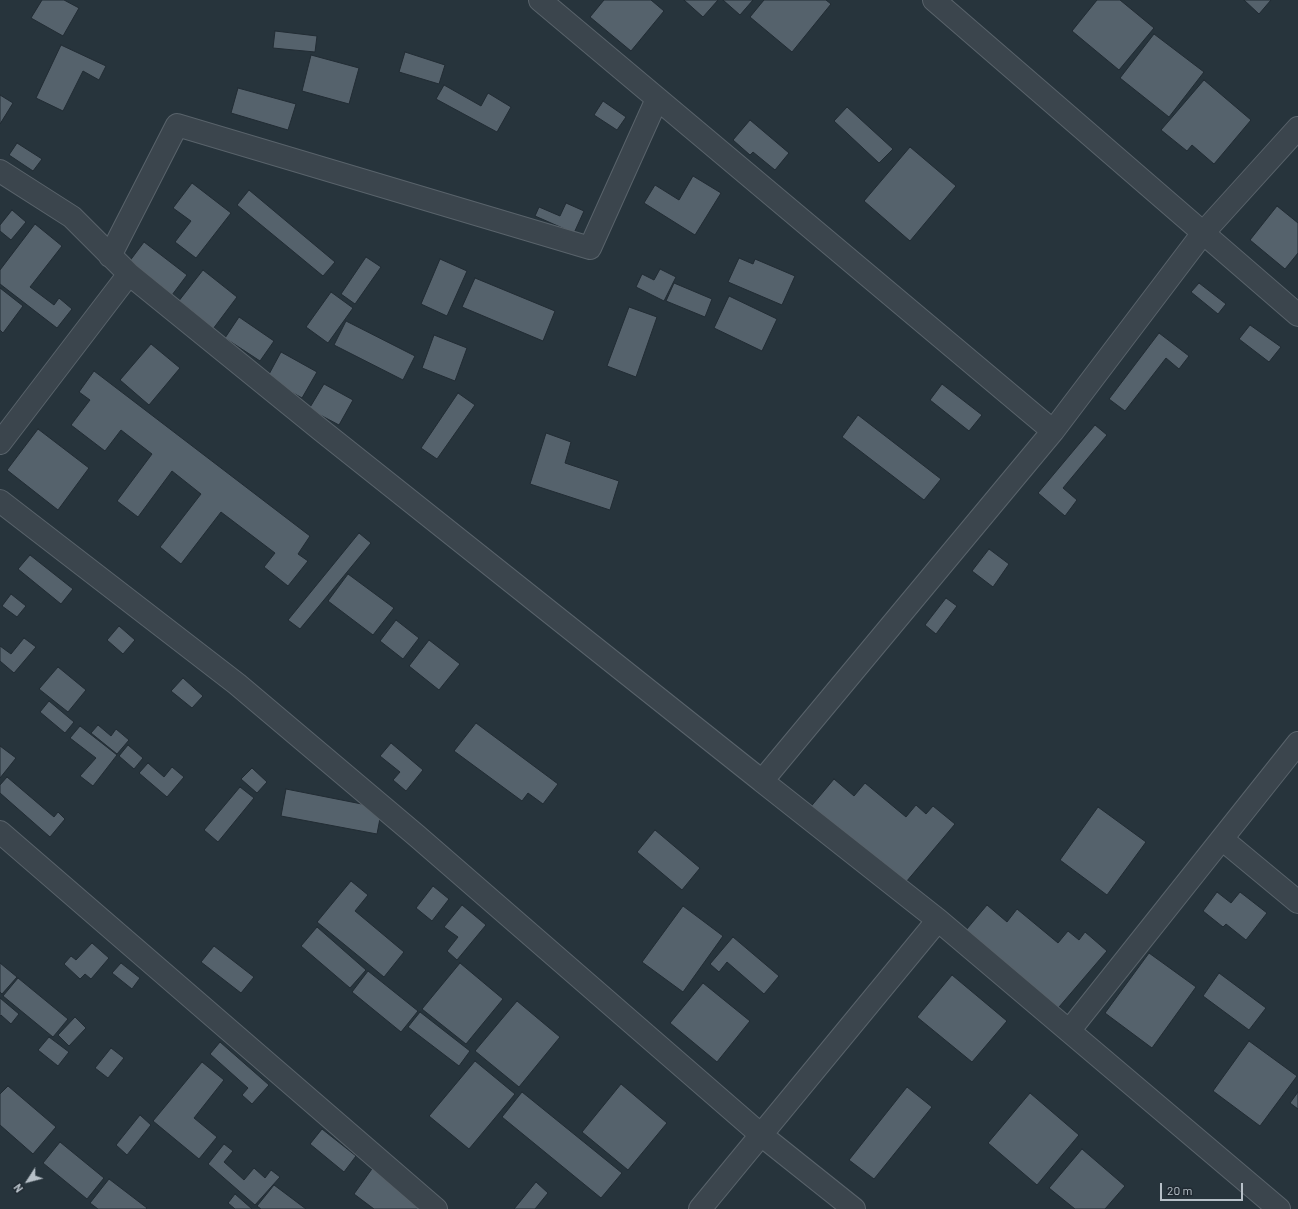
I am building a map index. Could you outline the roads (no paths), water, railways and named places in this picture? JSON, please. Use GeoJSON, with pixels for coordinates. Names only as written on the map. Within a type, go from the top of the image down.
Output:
{"type":"FeatureCollection","features":[{"type":"Feature","properties":{"kind":"street"},"geometry":{"type":"LineString","coordinates":[[540,0],[1053,431]]}},
{"type":"Feature","properties":{"kind":"street"},"geometry":{"type":"LineString","coordinates":[[934,0],[1298,315]]}},
{"type":"Feature","properties":{"kind":"street"},"geometry":{"type":"LineString","coordinates":[[110,256],[177,125],[590,248],[657,98]]}},
{"type":"Feature","properties":{"kind":"street"},"geometry":{"type":"LineString","coordinates":[[762,782],[1053,431],[1203,233],[1298,128]]}},
{"type":"Feature","properties":{"kind":"street"},"geometry":{"type":"LineString","coordinates":[[0,171],[72,217],[129,274],[762,782],[938,920],[1279,1209]]}},
{"type":"Feature","properties":{"kind":"street"},"geometry":{"type":"LineString","coordinates":[[0,443],[129,274]]}},
{"type":"Feature","properties":{"kind":"street"},"geometry":{"type":"LineString","coordinates":[[0,501],[237,684],[423,841],[760,1134],[854,1209]]}},
{"type":"Feature","properties":{"kind":"street"},"geometry":{"type":"LineString","coordinates":[[1069,1031],[1298,743]]}},
{"type":"Feature","properties":{"kind":"street"},"geometry":{"type":"LineString","coordinates":[[0,832],[436,1209]]}},
{"type":"Feature","properties":{"kind":"street"},"geometry":{"type":"LineString","coordinates":[[1222,839],[1298,902]]}},
{"type":"Feature","properties":{"kind":"street"},"geometry":{"type":"LineString","coordinates":[[700,1209],[760,1134],[938,920]]}}]}
